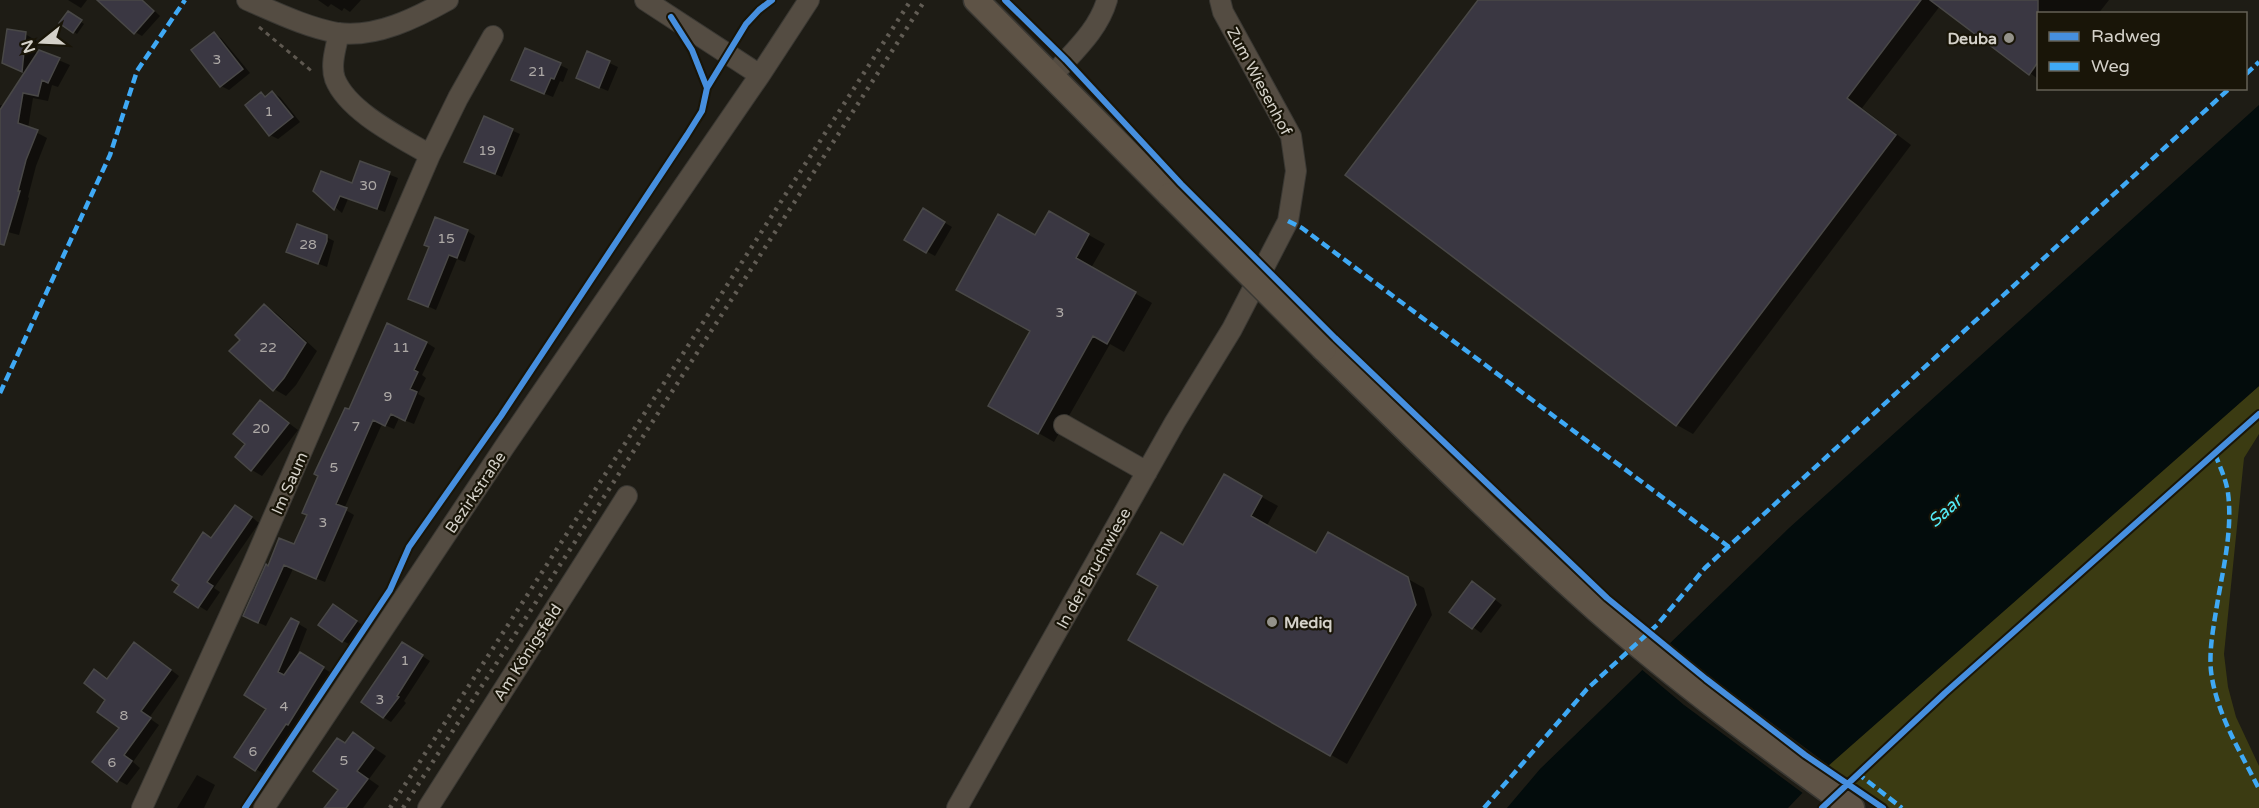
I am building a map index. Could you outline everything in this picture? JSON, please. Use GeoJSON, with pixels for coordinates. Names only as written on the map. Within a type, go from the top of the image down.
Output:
{"type":"FeatureCollection","features":[{"type":"Feature","properties":{"kind":"main road"},"geometry":{"type":"LineString","coordinates":[[980,4],[1323,349],[1493,514],[1598,610],[1695,692],[1852,808]]}},
{"type":"Feature","properties":{"kind":"street"},"geometry":{"type":"LineString","coordinates":[[247,0],[288,18],[339,33],[367,33],[391,26],[427,12],[448,0]]}},
{"type":"Feature","properties":{"kind":"street"},"geometry":{"type":"LineString","coordinates":[[645,0],[760,75]]}},
{"type":"Feature","properties":{"kind":"street","name":"Bezirkstraße"},"geometry":{"type":"LineString","coordinates":[[264,808],[505,446],[809,0]]}},
{"type":"Feature","properties":{"kind":"street"},"geometry":{"type":"LineString","coordinates":[[1052,76],[1093,31],[1103,14],[1107,0]]}},
{"type":"Feature","properties":{"kind":"street","name":"Zum Wiesenhof"},"geometry":{"type":"LineString","coordinates":[[1220,0],[1223,12],[1291,136],[1296,171],[1288,221],[1232,329]]}},
{"type":"Feature","properties":{"kind":"street"},"geometry":{"type":"LineString","coordinates":[[339,33],[334,60],[335,78],[342,91],[356,106],[430,155]]}},
{"type":"Feature","properties":{"kind":"street","name":"Im Saum"},"geometry":{"type":"LineString","coordinates":[[142,808],[267,533],[430,155],[458,98],[493,36]]}},
{"type":"Feature","properties":{"kind":"street","name":"In der Bruchwiese"},"geometry":{"type":"LineString","coordinates":[[957,808],[1147,472],[1232,329]]}},
{"type":"Feature","properties":{"kind":"street"},"geometry":{"type":"LineString","coordinates":[[1064,425],[1147,472]]}},
{"type":"Feature","properties":{"kind":"street","name":"Am Königsfeld"},"geometry":{"type":"LineString","coordinates":[[428,808],[627,496]]}},
{"type":"Feature","properties":{"kind":"path"},"geometry":{"type":"LineString","coordinates":[[256,24],[320,78],[335,78]]}},
{"type":"Feature","properties":{"kind":"shaded area"},"geometry":{"type":"Polygon","coordinates":[[[2259,386],[2259,434],[2244,458],[2224,654],[2228,687],[2236,717],[2259,766],[2259,808],[1890,808],[1828,766],[2259,386]]]}},
{"type":"Feature","properties":{"kind":"water","name":"Saar"},"geometry":{"type":"Polygon","coordinates":[[[2259,105],[2259,386],[1828,766],[1788,808],[1507,808],[1540,769],[1789,528],[2259,105]]]}},
{"type":"Feature","properties":{"kind":"pier"},"geometry":{"type":"Polygon","coordinates":[[[1667,641],[1709,676],[1831,767],[1804,794],[1684,705],[1640,668],[1667,641]]]}},
{"type":"Feature","properties":{"kind":"building"},"geometry":{"type":"Polygon","coordinates":[[[97,0],[142,0],[154,11],[134,34],[97,0]]]}},
{"type":"Feature","properties":{"kind":"building"},"geometry":{"type":"Polygon","coordinates":[[[1478,0],[1921,0],[1847,98],[1896,135],[1676,426],[1345,175],[1478,0]]]}},
{"type":"Feature","properties":{"kind":"building","name":"Deuba"},"geometry":{"type":"Polygon","coordinates":[[[1930,0],[2038,0],[2037,63],[2029,75],[1930,0]]]}},
{"type":"Feature","properties":{"kind":"building"},"geometry":{"type":"Polygon","coordinates":[[[68,11],[82,20],[73,33],[59,23],[68,11]]]}},
{"type":"Feature","properties":{"kind":"building"},"geometry":{"type":"Polygon","coordinates":[[[7,29],[26,32],[22,72],[2,63],[7,29]]]}},
{"type":"Feature","properties":{"kind":"building"},"geometry":{"type":"Polygon","coordinates":[[[214,32],[243,69],[220,87],[191,50],[214,32]]]}},
{"type":"Feature","properties":{"kind":"building"},"geometry":{"type":"Polygon","coordinates":[[[525,48],[561,63],[544,94],[511,80],[525,48]]]}},
{"type":"Feature","properties":{"kind":"building"},"geometry":{"type":"Polygon","coordinates":[[[39,50],[60,58],[48,83],[42,80],[38,96],[23,93],[18,123],[38,130],[26,160],[18,191],[20,191],[4,245],[0,244],[0,110],[39,50]]]}},
{"type":"Feature","properties":{"kind":"building"},"geometry":{"type":"Polygon","coordinates":[[[587,51],[610,61],[599,88],[576,78],[587,51]]]}},
{"type":"Feature","properties":{"kind":"building"},"geometry":{"type":"Polygon","coordinates":[[[272,91],[293,117],[269,136],[245,105],[261,92],[265,97],[272,91]]]}},
{"type":"Feature","properties":{"kind":"building"},"geometry":{"type":"Polygon","coordinates":[[[484,116],[513,129],[495,174],[464,162],[484,116]]]}},
{"type":"Feature","properties":{"kind":"building"},"geometry":{"type":"Polygon","coordinates":[[[360,161],[390,172],[377,209],[340,196],[334,210],[313,191],[321,171],[352,183],[360,161]]]}},
{"type":"Feature","properties":{"kind":"building"},"geometry":{"type":"Polygon","coordinates":[[[923,208],[945,222],[926,253],[904,240],[923,208]]]}},
{"type":"Feature","properties":{"kind":"building"},"geometry":{"type":"Polygon","coordinates":[[[1049,211],[1089,234],[1076,258],[1136,292],[1107,344],[1093,336],[1038,434],[988,406],[1030,331],[956,290],[998,214],[1035,235],[1049,211]]]}},
{"type":"Feature","properties":{"kind":"building"},"geometry":{"type":"Polygon","coordinates":[[[435,217],[468,230],[457,258],[449,255],[428,307],[408,299],[429,247],[424,245],[435,217]]]}},
{"type":"Feature","properties":{"kind":"building"},"geometry":{"type":"Polygon","coordinates":[[[297,224],[327,235],[318,264],[286,252],[297,224]]]}},
{"type":"Feature","properties":{"kind":"building"},"geometry":{"type":"Polygon","coordinates":[[[264,304],[306,343],[273,391],[229,351],[240,340],[235,335],[264,304]]]}},
{"type":"Feature","properties":{"kind":"building"},"geometry":{"type":"Polygon","coordinates":[[[387,323],[427,342],[414,370],[418,372],[410,389],[417,392],[405,421],[391,414],[385,426],[373,420],[336,504],[347,508],[316,579],[284,565],[258,623],[243,616],[279,538],[294,544],[307,515],[302,513],[318,476],[314,474],[345,408],[349,409],[387,323]]]}},
{"type":"Feature","properties":{"kind":"building"},"geometry":{"type":"Polygon","coordinates":[[[260,400],[289,423],[251,471],[235,457],[245,444],[233,434],[260,400]]]}},
{"type":"Feature","properties":{"kind":"building","name":"Mediq"},"geometry":{"type":"Polygon","coordinates":[[[1224,474],[1262,496],[1251,516],[1316,553],[1328,532],[1408,577],[1416,605],[1330,756],[1128,640],[1158,586],[1137,574],[1161,532],[1183,545],[1224,474]]]}},
{"type":"Feature","properties":{"kind":"building"},"geometry":{"type":"Polygon","coordinates":[[[235,505],[252,517],[207,582],[213,586],[198,608],[174,592],[179,585],[172,580],[203,532],[211,538],[235,505]]]}},
{"type":"Feature","properties":{"kind":"building"},"geometry":{"type":"Polygon","coordinates":[[[1472,581],[1495,599],[1472,629],[1449,612],[1472,581]]]}},
{"type":"Feature","properties":{"kind":"building"},"geometry":{"type":"Polygon","coordinates":[[[333,604],[357,621],[342,642],[318,625],[333,604]]]}},
{"type":"Feature","properties":{"kind":"building"},"geometry":{"type":"Polygon","coordinates":[[[291,618],[299,622],[278,672],[284,675],[300,652],[324,667],[288,725],[286,724],[255,771],[234,757],[266,709],[244,695],[291,618]]]}},
{"type":"Feature","properties":{"kind":"building"},"geometry":{"type":"Polygon","coordinates":[[[134,642],[171,670],[141,711],[151,718],[124,755],[132,761],[117,782],[92,762],[119,728],[97,712],[105,700],[84,683],[94,669],[107,679],[134,642]]]}},
{"type":"Feature","properties":{"kind":"building"},"geometry":{"type":"Polygon","coordinates":[[[402,642],[423,655],[397,696],[399,697],[383,718],[361,702],[402,642]]]}},
{"type":"Feature","properties":{"kind":"building"},"geometry":{"type":"Polygon","coordinates":[[[353,732],[374,748],[357,771],[368,779],[346,808],[324,808],[338,790],[313,771],[337,738],[345,743],[353,732]]]}},
{"type":"Feature","properties":{"kind":"railway"},"geometry":{"type":"LineString","coordinates":[[390,808],[911,0]]}},
{"type":"Feature","properties":{"kind":"railway"},"geometry":{"type":"LineString","coordinates":[[403,808],[925,0]]}},
{"type":"Feature","properties":{"kind":"marked path"},"geometry":{"type":"LineString","coordinates":[[0,393],[110,155],[137,71],[185,0]]}},
{"type":"Feature","properties":{"kind":"marked path"},"geometry":{"type":"LineString","coordinates":[[2247,73],[2259,62]]}},
{"type":"Feature","properties":{"kind":"marked path"},"geometry":{"type":"LineString","coordinates":[[1484,808],[1587,689],[1657,625],[1705,568],[2228,90]]}},
{"type":"Feature","properties":{"kind":"marked path"},"geometry":{"type":"LineString","coordinates":[[1288,221],[1302,228],[1729,547]]}},
{"type":"Feature","properties":{"kind":"marked path"},"geometry":{"type":"LineString","coordinates":[[2215,454],[2227,488],[2229,523],[2212,641],[2211,671],[2223,717],[2259,789]]}},
{"type":"Feature","properties":{"kind":"marked path"},"geometry":{"type":"LineString","coordinates":[[1857,773],[1902,808]]}},
{"type":"Feature","properties":{"kind":"cycle path"},"geometry":{"type":"LineString","coordinates":[[245,808],[390,590],[409,547],[501,416],[687,135],[702,111],[707,88],[746,24],[772,0]]}},
{"type":"Feature","properties":{"kind":"cycle path"},"geometry":{"type":"LineString","coordinates":[[1005,0],[1066,60],[1181,184],[1335,338],[1607,598],[1706,679],[1805,755],[1883,808]]}},
{"type":"Feature","properties":{"kind":"cycle path"},"geometry":{"type":"LineString","coordinates":[[671,17],[692,50],[707,88]]}},
{"type":"Feature","properties":{"kind":"cycle path"},"geometry":{"type":"LineString","coordinates":[[1822,808],[1945,693],[2259,414]]}},
{"type":"Feature","properties":{"kind":"place","name":"Deuba"},"geometry":{"type":"Point","coordinates":[2009,38]}},
{"type":"Feature","properties":{"kind":"place","name":"Mediq"},"geometry":{"type":"Point","coordinates":[1272,622]}}]}
